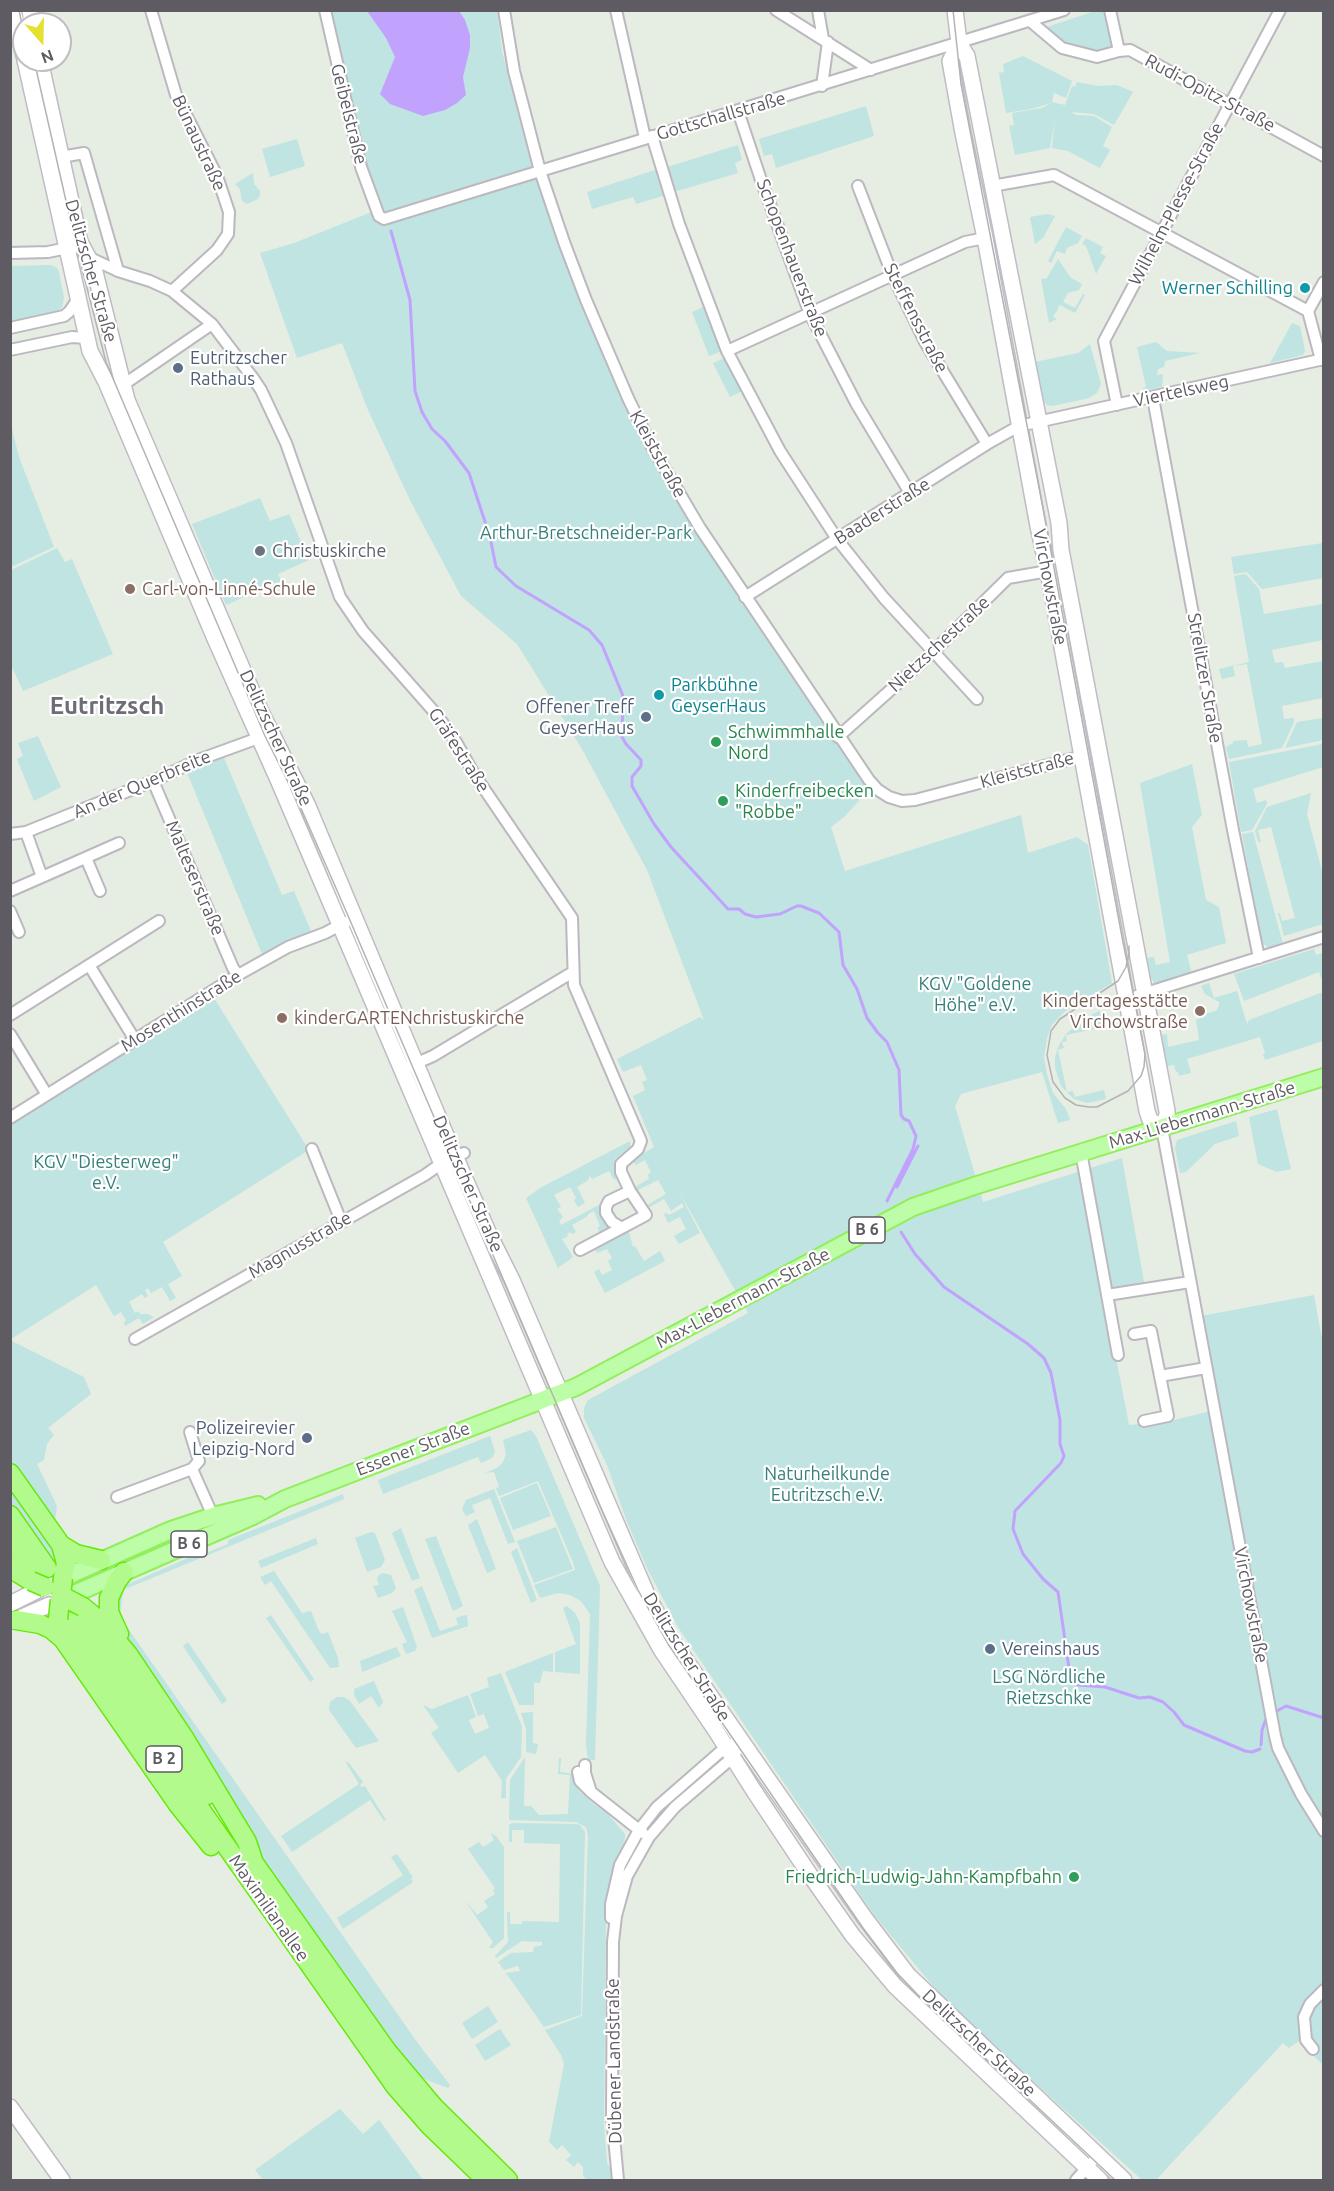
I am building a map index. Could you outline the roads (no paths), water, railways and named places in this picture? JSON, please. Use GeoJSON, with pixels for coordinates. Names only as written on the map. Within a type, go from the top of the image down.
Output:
{"type":"FeatureCollection","features":[{"type":"Feature","properties":{"kind":"highway"},"geometry":{"type":"LineString","coordinates":[[10,1473],[61,1545],[66,1563],[51,1629],[12,1615]]}},
{"type":"Feature","properties":{"kind":"highway","name":"Maximilianallee"},"geometry":{"type":"LineString","coordinates":[[10,1515],[58,1598],[260,1896],[395,2086],[430,2126],[486,2181]]}},
{"type":"Feature","properties":{"kind":"highway","name":"Maximilianallee"},"geometry":{"type":"LineString","coordinates":[[10,1540],[58,1598],[254,1863]]}},
{"type":"Feature","properties":{"kind":"highway"},"geometry":{"type":"LineString","coordinates":[[61,1545],[76,1554],[101,1560]]}},
{"type":"Feature","properties":{"kind":"highway"},"geometry":{"type":"LineString","coordinates":[[10,1568],[100,1621],[128,1654],[183,1736],[247,1842],[254,1863]]}},
{"type":"Feature","properties":{"kind":"highway"},"geometry":{"type":"LineString","coordinates":[[124,1572],[112,1589],[108,1612],[128,1654]]}},
{"type":"Feature","properties":{"kind":"highway","name":"B 2"},"geometry":{"type":"LineString","coordinates":[[254,1863],[387,2051],[434,2107],[508,2181]]}},
{"type":"Feature","properties":{"kind":"main road","name":"Virchowstraße"},"geometry":{"type":"LineString","coordinates":[[955,10],[959,43],[967,56],[1038,421],[1167,1111],[1162,1128],[1150,1120],[1147,1111],[1048,571],[950,61],[959,43]]}},
{"type":"Feature","properties":{"kind":"main road","name":"Delitzscher Straße"},"geometry":{"type":"LineString","coordinates":[[27,72],[90,351],[265,736],[340,925],[454,1158],[561,1393],[648,1598],[672,1639],[742,1742],[864,1917],[908,1975],[1124,2181]]}},
{"type":"Feature","properties":{"kind":"main road","name":"Delitzscher Straße"},"geometry":{"type":"LineString","coordinates":[[43,72],[80,242],[97,279],[127,400],[260,710],[265,736],[297,780],[353,912],[409,1067]]}},
{"type":"Feature","properties":{"kind":"main road","name":"Max-Liebermann-Straße"},"geometry":{"type":"LineString","coordinates":[[542,1400],[608,1370],[913,1207],[1323,1077]]}},
{"type":"Feature","properties":{"kind":"main road","name":"Delitzscher Straße"},"geometry":{"type":"LineString","coordinates":[[454,1158],[542,1400],[612,1562],[638,1612],[662,1651],[818,1887],[878,1967],[895,1986],[1100,2181]]}},
{"type":"Feature","properties":{"kind":"main road","name":"Essener Straße"},"geometry":{"type":"LineString","coordinates":[[58,1598],[101,1560],[171,1530],[213,1516],[285,1498],[542,1400]]}},
{"type":"Feature","properties":{"kind":"main road","name":"Essener Straße"},"geometry":{"type":"LineString","coordinates":[[12,1615],[124,1572],[253,1516],[285,1498]]}},
{"type":"Feature","properties":{"kind":"main road"},"geometry":{"type":"LineString","coordinates":[[10,2107],[62,2181]]}},
{"type":"Feature","properties":{"kind":"street","name":"Bünaustraße"},"geometry":{"type":"LineString","coordinates":[[151,10],[176,95],[217,176],[229,212],[228,234],[218,250],[172,291]]}},
{"type":"Feature","properties":{"kind":"street","name":"Geibelstraße"},"geometry":{"type":"LineString","coordinates":[[325,10],[361,167],[379,216]]}},
{"type":"Feature","properties":{"kind":"street","name":"Kleiststraße"},"geometry":{"type":"LineString","coordinates":[[504,10],[514,71],[540,171],[586,300],[628,398],[677,490],[745,597],[838,736],[878,790],[902,801],[915,800],[1082,756]]}},
{"type":"Feature","properties":{"kind":"street"},"geometry":{"type":"LineString","coordinates":[[616,10],[649,137],[679,224],[728,351],[780,451],[837,539],[884,598],[977,699]]}},
{"type":"Feature","properties":{"kind":"street"},"geometry":{"type":"LineString","coordinates":[[777,10],[871,70]]}},
{"type":"Feature","properties":{"kind":"street"},"geometry":{"type":"LineString","coordinates":[[818,10],[826,40],[822,86]]}},
{"type":"Feature","properties":{"kind":"street","name":"Gottschallstraße"},"geometry":{"type":"LineString","coordinates":[[379,216],[384,219],[1064,10]]}},
{"type":"Feature","properties":{"kind":"street"},"geometry":{"type":"LineString","coordinates":[[1110,10],[1119,51]]}},
{"type":"Feature","properties":{"kind":"street","name":"Wilhelm-Plesse-Straße"},"geometry":{"type":"LineString","coordinates":[[1116,405],[1104,341],[1280,10]]}},
{"type":"Feature","properties":{"kind":"street","name":"Rudi-Opitz-Straße"},"geometry":{"type":"LineString","coordinates":[[1030,21],[1062,48],[1097,57],[1130,50],[1323,156]]}},
{"type":"Feature","properties":{"kind":"street","name":"Schopenhauerstraße"},"geometry":{"type":"LineString","coordinates":[[738,111],[810,314],[857,405],[910,493]]}},
{"type":"Feature","properties":{"kind":"street"},"geometry":{"type":"LineString","coordinates":[[61,157],[84,153],[118,271]]}},
{"type":"Feature","properties":{"kind":"street"},"geometry":{"type":"LineString","coordinates":[[992,186],[1054,175],[1308,311]]}},
{"type":"Feature","properties":{"kind":"street","name":"Steffensstraße"},"geometry":{"type":"LineString","coordinates":[[858,186],[892,274],[925,342],[987,444]]}},
{"type":"Feature","properties":{"kind":"street"},"geometry":{"type":"LineString","coordinates":[[728,351],[964,242],[985,238]]}},
{"type":"Feature","properties":{"kind":"street"},"geometry":{"type":"LineString","coordinates":[[10,253],[48,252],[67,248]]}},
{"type":"Feature","properties":{"kind":"street","name":"Gräfestraße"},"geometry":{"type":"LineString","coordinates":[[67,248],[118,271],[172,291],[185,305],[212,324],[261,390],[286,443],[340,597],[363,632],[437,715],[474,774],[572,918],[574,985],[641,1141],[638,1149],[621,1164],[621,1172],[646,1215],[580,1250]]}},
{"type":"Feature","properties":{"kind":"street"},"geometry":{"type":"LineString","coordinates":[[1322,360],[1308,311],[1323,282]]}},
{"type":"Feature","properties":{"kind":"street"},"geometry":{"type":"LineString","coordinates":[[10,328],[64,316],[78,299]]}},
{"type":"Feature","properties":{"kind":"street"},"geometry":{"type":"LineString","coordinates":[[123,385],[162,356],[212,324]]}},
{"type":"Feature","properties":{"kind":"street"},"geometry":{"type":"LineString","coordinates":[[10,350],[72,337],[86,338]]}},
{"type":"Feature","properties":{"kind":"street","name":"Viertelsweg"},"geometry":{"type":"LineString","coordinates":[[1019,426],[1322,360]]}},
{"type":"Feature","properties":{"kind":"street","name":"Strelitzer Straße"},"geometry":{"type":"LineString","coordinates":[[1153,398],[1259,958]]}},
{"type":"Feature","properties":{"kind":"street","name":"Baaderstraße"},"geometry":{"type":"LineString","coordinates":[[745,597],[1019,426]]}},
{"type":"Feature","properties":{"kind":"street","name":"Nietzschestraße"},"geometry":{"type":"LineString","coordinates":[[838,736],[933,652],[1008,578],[1048,571]]}},
{"type":"Feature","properties":{"kind":"street","name":"An der Querbreite"},"geometry":{"type":"LineString","coordinates":[[10,834],[26,832],[153,781],[198,760],[265,736]]}},
{"type":"Feature","properties":{"kind":"street","name":"Malteserstraße"},"geometry":{"type":"LineString","coordinates":[[153,781],[238,975]]}},
{"type":"Feature","properties":{"kind":"street"},"geometry":{"type":"LineString","coordinates":[[26,832],[42,877]]}},
{"type":"Feature","properties":{"kind":"street"},"geometry":{"type":"LineString","coordinates":[[10,891],[119,843]]}},
{"type":"Feature","properties":{"kind":"street"},"geometry":{"type":"LineString","coordinates":[[86,858],[100,891]]}},
{"type":"Feature","properties":{"kind":"street"},"geometry":{"type":"LineString","coordinates":[[10,911],[19,932]]}},
{"type":"Feature","properties":{"kind":"street","name":"Mosenthinstraße"},"geometry":{"type":"LineString","coordinates":[[10,1118],[238,975],[288,947],[306,942],[340,925],[353,912]]}},
{"type":"Feature","properties":{"kind":"street"},"geometry":{"type":"LineString","coordinates":[[10,1015],[159,921]]}},
{"type":"Feature","properties":{"kind":"street"},"geometry":{"type":"LineString","coordinates":[[1127,999],[1323,937]]}},
{"type":"Feature","properties":{"kind":"street"},"geometry":{"type":"LineString","coordinates":[[89,965],[135,1040]]}},
{"type":"Feature","properties":{"kind":"street"},"geometry":{"type":"LineString","coordinates":[[409,1067],[433,1056],[573,972]]}},
{"type":"Feature","properties":{"kind":"street"},"geometry":{"type":"LineString","coordinates":[[10,1034],[47,1095]]}},
{"type":"Feature","properties":{"kind":"street","name":"Virchowstraße"},"geometry":{"type":"LineString","coordinates":[[1162,1128],[1272,1724],[1278,1748],[1323,1831]]}},
{"type":"Feature","properties":{"kind":"street"},"geometry":{"type":"LineString","coordinates":[[312,1149],[341,1221]]}},
{"type":"Feature","properties":{"kind":"street"},"geometry":{"type":"LineString","coordinates":[[1081,1152],[1118,1355]]}},
{"type":"Feature","properties":{"kind":"street","name":"Magnusstraße"},"geometry":{"type":"LineString","coordinates":[[135,1339],[454,1158]]}},
{"type":"Feature","properties":{"kind":"street"},"geometry":{"type":"LineString","coordinates":[[622,1228],[612,1222],[606,1212],[606,1207],[609,1201],[630,1191]]}},
{"type":"Feature","properties":{"kind":"street"},"geometry":{"type":"LineString","coordinates":[[1107,1295],[1191,1282]]}},
{"type":"Feature","properties":{"kind":"street"},"geometry":{"type":"LineString","coordinates":[[1134,1334],[1151,1331],[1168,1416],[1144,1421]]}},
{"type":"Feature","properties":{"kind":"street"},"geometry":{"type":"LineString","coordinates":[[1160,1376],[1206,1368]]}},
{"type":"Feature","properties":{"kind":"street"},"geometry":{"type":"LineString","coordinates":[[117,1497],[192,1469],[200,1461],[190,1432]]}},
{"type":"Feature","properties":{"kind":"street"},"geometry":{"type":"LineString","coordinates":[[192,1469],[213,1516]]}},
{"type":"Feature","properties":{"kind":"street","name":"Dübener Landstraße"},"geometry":{"type":"LineString","coordinates":[[614,1942],[611,1904],[620,1865],[639,1830],[657,1807],[742,1742]]}},
{"type":"Feature","properties":{"kind":"street","name":"Dübener Landstraße"},"geometry":{"type":"LineString","coordinates":[[618,2181],[612,2116],[616,1916],[627,1876],[649,1837],[675,1807],[730,1752]]}},
{"type":"Feature","properties":{"kind":"street"},"geometry":{"type":"LineString","coordinates":[[581,1769],[580,1781],[649,1837]]}},
{"type":"Feature","properties":{"kind":"street"},"geometry":{"type":"LineString","coordinates":[[1313,2049],[1306,2040],[1305,2017],[1310,2004],[1323,1990]]}},
{"type":"Feature","properties":{"kind":"street"},"geometry":{"type":"LineString","coordinates":[[1076,2181],[1097,2156]]}},
{"type":"Feature","properties":{"kind":"waterway"},"geometry":{"type":"LineString","coordinates":[[391,231],[410,300],[415,391],[422,412],[432,429],[445,441],[469,473],[490,537],[496,567],[516,586],[589,630],[602,645],[623,696],[622,737],[641,760],[641,766],[632,777],[632,786],[654,824],[671,847],[728,909],[739,909],[745,914],[756,917],[780,914],[801,906],[819,913],[839,932],[843,965],[857,989],[867,1018],[887,1042],[899,1070],[901,1115],[909,1121],[916,1136],[913,1149],[887,1201]]}},
{"type":"Feature","properties":{"kind":"waterway"},"geometry":{"type":"LineString","coordinates":[[897,1187],[918,1146]]}},
{"type":"Feature","properties":{"kind":"waterway"},"geometry":{"type":"LineString","coordinates":[[901,1232],[915,1254],[944,1287],[1028,1344],[1044,1358],[1051,1373],[1060,1420],[1060,1444],[1064,1456],[1061,1463],[1015,1511],[1013,1529],[1023,1554],[1043,1579],[1058,1592],[1070,1675],[1078,1685],[1105,1687],[1139,1698],[1150,1697],[1163,1702],[1184,1725],[1245,1751],[1252,1752],[1260,1749]]}},
{"type":"Feature","properties":{"kind":"waterway"},"geometry":{"type":"LineString","coordinates":[[1275,1712],[1286,1706],[1324,1718]]}},
{"type":"Feature","properties":{"kind":"waterway"},"geometry":{"type":"LineString","coordinates":[[1261,1745],[1262,1730],[1266,1719]]}},
{"type":"Feature","properties":{"kind":"tram line"},"geometry":{"type":"LineString","coordinates":[[953,10],[961,84],[1043,508],[1122,937],[1127,962],[1145,1054],[1141,1076],[1128,1091],[1097,1107],[1076,1105],[1065,1098],[1053,1082],[1047,1055],[1051,1031],[1060,1019],[1118,981],[1126,967],[1127,962],[1129,955],[1129,946]]}},
{"type":"Feature","properties":{"kind":"tram line"},"geometry":{"type":"LineString","coordinates":[[37,72],[76,245],[106,362],[265,736],[300,806],[349,918],[638,1590],[668,1644],[863,1928],[897,1973],[1115,2180]]}},
{"type":"Feature","properties":{"kind":"place","name":"Werner Schilling"},"geometry":{"type":"Point","coordinates":[1305,288]}},
{"type":"Feature","properties":{"kind":"place","name":"Eutritzscher Rathaus"},"geometry":{"type":"Point","coordinates":[178,368]}},
{"type":"Feature","properties":{"kind":"place","name":"Christuskirche"},"geometry":{"type":"Point","coordinates":[260,551]}},
{"type":"Feature","properties":{"kind":"place","name":"Carl-von-Linné-Schule"},"geometry":{"type":"Point","coordinates":[130,589]}},
{"type":"Feature","properties":{"kind":"place","name":"Parkbühne GeyserHaus"},"geometry":{"type":"Point","coordinates":[659,695]}},
{"type":"Feature","properties":{"kind":"place","name":"Offener Treff GeyserHaus"},"geometry":{"type":"Point","coordinates":[646,717]}},
{"type":"Feature","properties":{"kind":"place","name":"Schwimmhalle Nord"},"geometry":{"type":"Point","coordinates":[716,742]}},
{"type":"Feature","properties":{"kind":"place","name":"Kinderfreibecken \"Robbe\""},"geometry":{"type":"Point","coordinates":[723,801]}},
{"type":"Feature","properties":{"kind":"place","name":"Kindertagesstätte Virchowstraße"},"geometry":{"type":"Point","coordinates":[1200,1011]}},
{"type":"Feature","properties":{"kind":"place","name":"kinderGARTENchristuskirche"},"geometry":{"type":"Point","coordinates":[282,1018]}},
{"type":"Feature","properties":{"kind":"place","name":"Polizeirevier Leipzig-Nord"},"geometry":{"type":"Point","coordinates":[307,1438]}},
{"type":"Feature","properties":{"kind":"place","name":"Vereinshaus"},"geometry":{"type":"Point","coordinates":[990,1649]}},
{"type":"Feature","properties":{"kind":"place","name":"Friedrich-Ludwig-Jahn-Kampfbahn"},"geometry":{"type":"Point","coordinates":[1074,1877]}},
{"type":"Feature","properties":{"kind":"district","name":"Eutritzsch"},"geometry":{"type":"Point","coordinates":[107,706]}},
{"type":"Feature","properties":{"kind":"park label","name":"Arthur-Bretschneider-Park"},"geometry":{"type":"Point","coordinates":[586,533]}},
{"type":"Feature","properties":{"kind":"park label","name":"KGV \"Goldene Höhe\" e.V."},"geometry":{"type":"Point","coordinates":[975,994]}},
{"type":"Feature","properties":{"kind":"park label","name":"KGV \"Diesterweg\" e.V."},"geometry":{"type":"Point","coordinates":[106,1172]}},
{"type":"Feature","properties":{"kind":"park label","name":"Naturheilkunde Eutritzsch e.V."},"geometry":{"type":"Point","coordinates":[827,1484]}},
{"type":"Feature","properties":{"kind":"park label","name":"LSG Nördliche Rietzschke"},"geometry":{"type":"Point","coordinates":[1049,1687]}}]}
